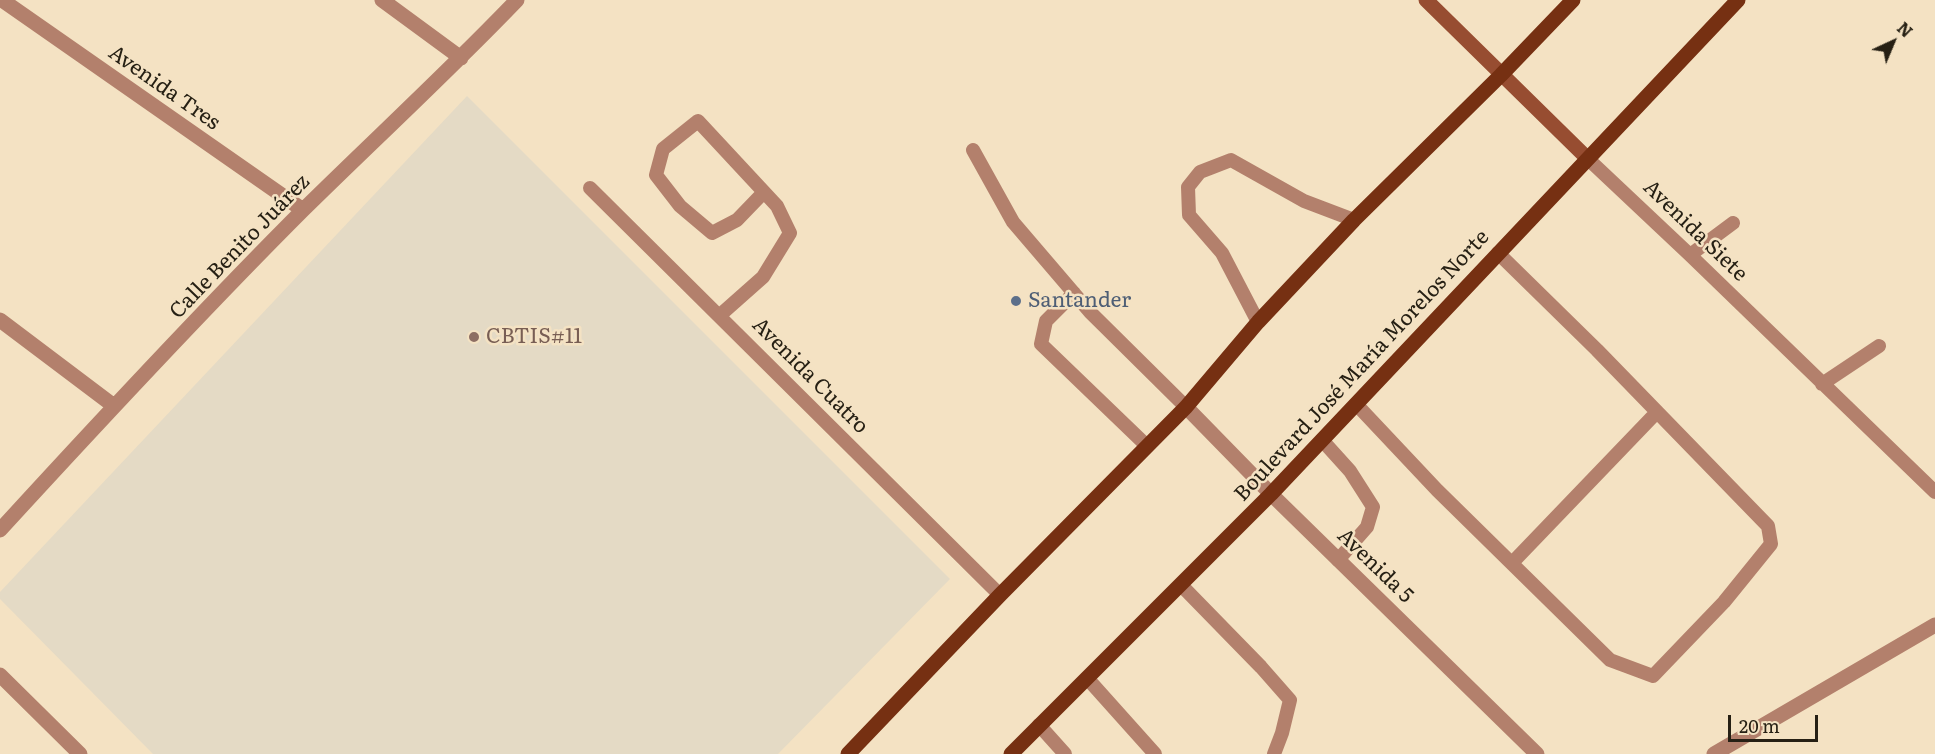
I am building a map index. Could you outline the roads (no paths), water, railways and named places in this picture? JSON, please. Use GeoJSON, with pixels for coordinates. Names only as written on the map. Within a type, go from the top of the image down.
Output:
{"type":"FeatureCollection","features":[{"type":"Feature","properties":{"kind":"main road"},"geometry":{"type":"LineString","coordinates":[[848,754],[1000,595],[1186,407],[1258,322],[1354,220],[1501,75],[1573,0]]}},
{"type":"Feature","properties":{"kind":"main road","name":"Boulevard José María Morelos Norte"},"geometry":{"type":"LineString","coordinates":[[1011,754],[1271,494],[1738,0]]}},
{"type":"Feature","properties":{"kind":"street","name":"Avenida Tres"},"geometry":{"type":"LineString","coordinates":[[2,0],[303,210]]}},
{"type":"Feature","properties":{"kind":"street"},"geometry":{"type":"LineString","coordinates":[[382,0],[460,58]]}},
{"type":"Feature","properties":{"kind":"street","name":"Calle Benito Juárez"},"geometry":{"type":"LineString","coordinates":[[0,530],[114,406],[303,210],[517,0]]}},
{"type":"Feature","properties":{"kind":"street","name":"Avenida Siete"},"geometry":{"type":"LineString","coordinates":[[1426,0],[1587,158]]}},
{"type":"Feature","properties":{"kind":"street"},"geometry":{"type":"LineString","coordinates":[[0,320],[114,406]]}},
{"type":"Feature","properties":{"kind":"street","name":"Avenida 5"},"geometry":{"type":"LineString","coordinates":[[1186,407],[1271,494],[1537,754]]}},
{"type":"Feature","properties":{"kind":"street"},"geometry":{"type":"LineString","coordinates":[[1713,754],[1935,625]]}},
{"type":"Feature","properties":{"kind":"street"},"geometry":{"type":"LineString","coordinates":[[0,675],[80,754]]}},
{"type":"Feature","properties":{"kind":"lane"},"geometry":{"type":"LineString","coordinates":[[719,316],[762,277],[790,233],[777,207],[764,192],[698,121],[663,149],[656,175],[681,206],[712,233],[737,220],[764,192]]}},
{"type":"Feature","properties":{"kind":"lane"},"geometry":{"type":"LineString","coordinates":[[973,150],[1013,222],[1090,312],[1186,407]]}},
{"type":"Feature","properties":{"kind":"lane","name":"Avenida Siete"},"geometry":{"type":"LineString","coordinates":[[1587,158],[1935,492]]}},
{"type":"Feature","properties":{"kind":"lane"},"geometry":{"type":"LineString","coordinates":[[1258,322],[1222,253],[1189,215],[1188,187],[1200,172],[1231,160],[1304,201],[1354,220]]}},
{"type":"Feature","properties":{"kind":"lane","name":"Avenida Cuatro"},"geometry":{"type":"LineString","coordinates":[[590,188],[1000,595]]}},
{"type":"Feature","properties":{"kind":"lane"},"geometry":{"type":"LineString","coordinates":[[1690,255],[1733,223]]}},
{"type":"Feature","properties":{"kind":"lane"},"geometry":{"type":"LineString","coordinates":[[1356,404],[1437,489],[1610,660],[1653,676],[1724,602],[1771,544],[1768,526],[1597,350],[1498,253]]}},
{"type":"Feature","properties":{"kind":"lane"},"geometry":{"type":"LineString","coordinates":[[1074,293],[1047,321],[1041,344],[1147,446]]}},
{"type":"Feature","properties":{"kind":"lane"},"geometry":{"type":"LineString","coordinates":[[1822,384],[1880,346]]}},
{"type":"Feature","properties":{"kind":"lane"},"geometry":{"type":"LineString","coordinates":[[1512,563],[1657,412]]}},
{"type":"Feature","properties":{"kind":"lane"},"geometry":{"type":"LineString","coordinates":[[1322,440],[1350,471],[1373,507],[1367,527],[1338,560]]}},
{"type":"Feature","properties":{"kind":"lane"},"geometry":{"type":"LineString","coordinates":[[1181,585],[1290,700],[1274,754]]}},
{"type":"Feature","properties":{"kind":"lane"},"geometry":{"type":"LineString","coordinates":[[1087,678],[1155,754]]}},
{"type":"Feature","properties":{"kind":"lane"},"geometry":{"type":"LineString","coordinates":[[1040,725],[1065,754]]}},
{"type":"Feature","properties":{"kind":"place","name":"Santander"},"geometry":{"type":"Point","coordinates":[1016,301]}},
{"type":"Feature","properties":{"kind":"place","name":"CBTIS#11"},"geometry":{"type":"Point","coordinates":[474,337]}}]}
